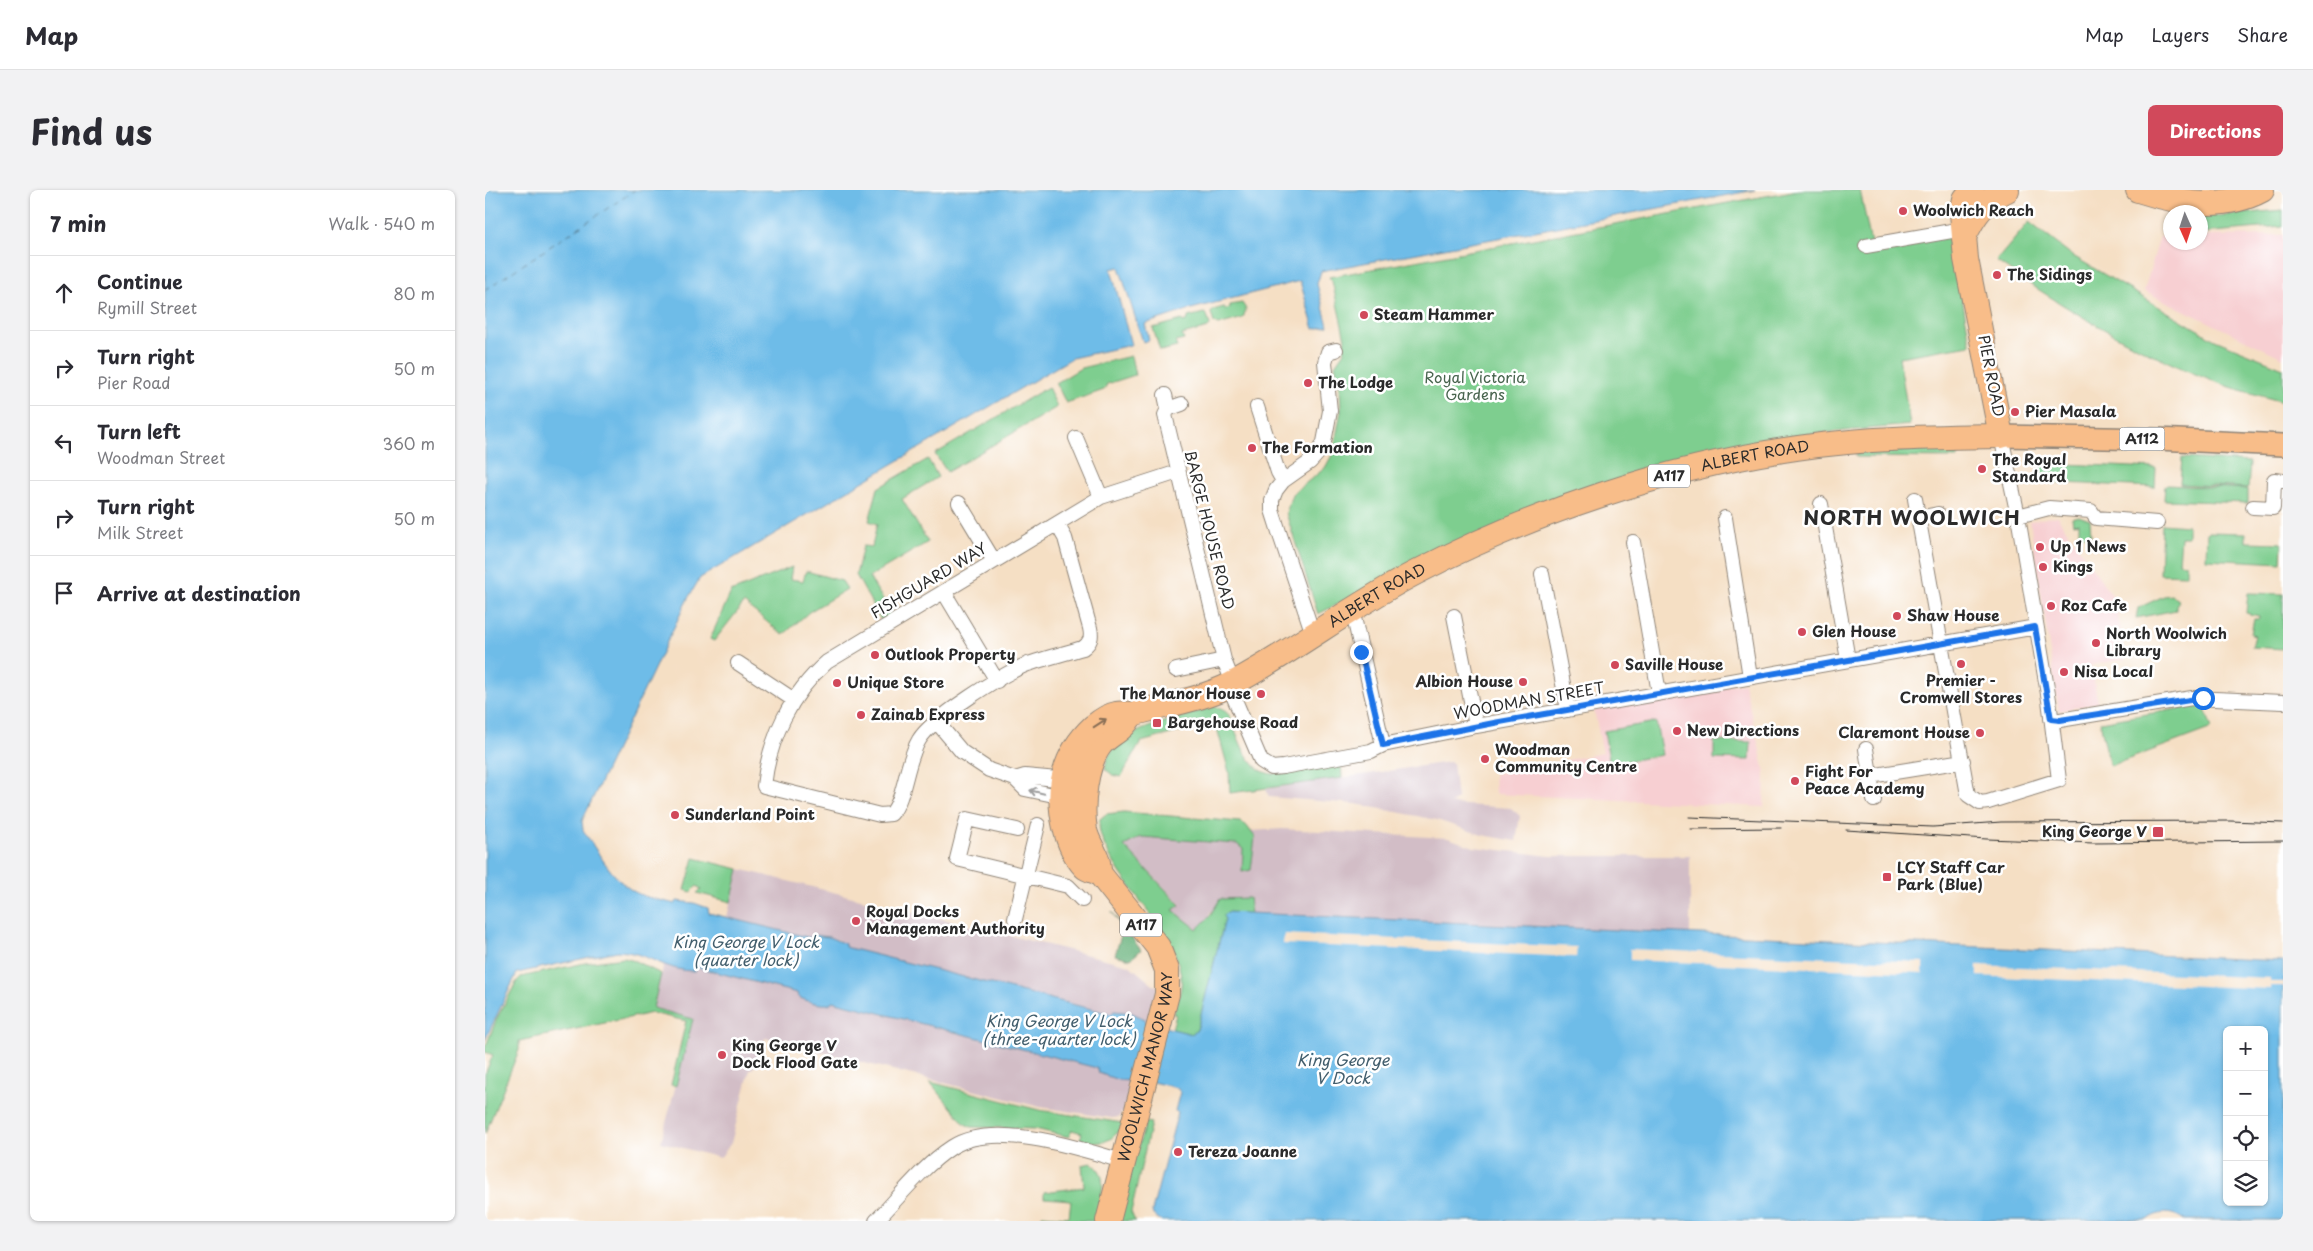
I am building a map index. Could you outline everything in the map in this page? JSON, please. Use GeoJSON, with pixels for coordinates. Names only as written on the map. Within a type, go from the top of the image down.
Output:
{"type":"FeatureCollection","features":[{"type":"Feature","properties":{"kind":"highway","name":"PIER ROAD"},"geometry":{"type":"LineString","coordinates":[[1972,190],[1963,206],[1966,260],[2001,436]]}},
{"type":"Feature","properties":{"kind":"highway"},"geometry":{"type":"LineString","coordinates":[[1964,233],[1981,207],[2007,190]]}},
{"type":"Feature","properties":{"kind":"highway"},"geometry":{"type":"LineString","coordinates":[[2138,190],[2177,199],[2214,204],[2249,197],[2261,190]]}},
{"type":"Feature","properties":{"kind":"highway","name":"ALBERT ROAD"},"geometry":{"type":"LineString","coordinates":[[1132,714],[1231,684],[1417,572],[1470,547],[1540,518],[1646,482],[1722,461],[1798,448],[1917,437],[2001,436]]}},
{"type":"Feature","properties":{"kind":"highway","name":"WOOLWICH MANOR WAY"},"geometry":{"type":"LineString","coordinates":[[1108,1221],[1122,1161],[1141,1099],[1169,984],[1162,953],[1099,873],[1086,868],[1074,849],[1064,819],[1074,789],[1071,754],[1087,733],[1099,723],[1116,714],[1132,714]]}},
{"type":"Feature","properties":{"kind":"main road","name":"ALBERT ROAD"},"geometry":{"type":"LineString","coordinates":[[2001,436],[2157,439],[2283,445]]}},
{"type":"Feature","properties":{"kind":"street"},"geometry":{"type":"LineString","coordinates":[[1866,246],[1964,233]]}},
{"type":"Feature","properties":{"kind":"street"},"geometry":{"type":"LineString","coordinates":[[1313,634],[1272,510],[1273,496],[1283,481],[1310,462],[1319,452],[1324,442],[1330,411],[1325,362],[1328,352],[1337,350]]}},
{"type":"Feature","properties":{"kind":"street","name":"BARGE HOUSE ROAD"},"geometry":{"type":"LineString","coordinates":[[1182,404],[1166,402],[1165,415],[1231,684]]}},
{"type":"Feature","properties":{"kind":"street"},"geometry":{"type":"LineString","coordinates":[[1257,407],[1278,472],[1283,481]]}},
{"type":"Feature","properties":{"kind":"street","name":"PIER ROAD"},"geometry":{"type":"LineString","coordinates":[[1963,761],[1968,795],[1980,803],[2054,782],[2051,719],[2018,516],[2001,436]]}},
{"type":"Feature","properties":{"kind":"street"},"geometry":{"type":"LineString","coordinates":[[1076,438],[1101,497]]}},
{"type":"Feature","properties":{"kind":"street","name":"FISHGUARD WAY"},"geometry":{"type":"LineString","coordinates":[[1057,524],[1065,538],[1090,628],[1091,640],[1083,648],[1026,665],[997,681],[936,721],[919,739],[909,758],[893,815],[880,815],[761,789],[775,738],[794,700],[810,676],[827,662],[1101,497],[1178,472]]}},
{"type":"Feature","properties":{"kind":"street"},"geometry":{"type":"LineString","coordinates":[[2253,506],[2273,508],[2274,480],[2283,480]]}},
{"type":"Feature","properties":{"kind":"street"},"geometry":{"type":"LineString","coordinates":[[1870,776],[1963,761],[1915,499]]}},
{"type":"Feature","properties":{"kind":"street"},"geometry":{"type":"LineString","coordinates":[[959,503],[993,561]]}},
{"type":"Feature","properties":{"kind":"street"},"geometry":{"type":"LineString","coordinates":[[1821,504],[1848,660]]}},
{"type":"Feature","properties":{"kind":"street"},"geometry":{"type":"LineString","coordinates":[[2018,516],[2049,508],[2091,511],[2096,518],[2157,523]]}},
{"type":"Feature","properties":{"kind":"street"},"geometry":{"type":"LineString","coordinates":[[1918,518],[1938,514]]}},
{"type":"Feature","properties":{"kind":"street"},"geometry":{"type":"LineString","coordinates":[[1725,518],[1751,677]]}},
{"type":"Feature","properties":{"kind":"street"},"geometry":{"type":"LineString","coordinates":[[1633,542],[1659,693]]}},
{"type":"Feature","properties":{"kind":"street"},"geometry":{"type":"LineString","coordinates":[[1542,574],[1568,710]]}},
{"type":"Feature","properties":{"kind":"street"},"geometry":{"type":"LineString","coordinates":[[947,590],[947,600],[997,681]]}},
{"type":"Feature","properties":{"kind":"street"},"geometry":{"type":"LineString","coordinates":[[1351,610],[1383,745]]}},
{"type":"Feature","properties":{"kind":"street"},"geometry":{"type":"LineString","coordinates":[[1454,616],[1476,726]]}},
{"type":"Feature","properties":{"kind":"street","name":"WOODMAN STREET"},"geometry":{"type":"LineString","coordinates":[[1231,684],[1261,761],[1266,766],[1283,768],[1371,751],[1383,745],[1476,726],[2035,627]]}},
{"type":"Feature","properties":{"kind":"street"},"geometry":{"type":"LineString","coordinates":[[1176,670],[1224,660]]}},
{"type":"Feature","properties":{"kind":"street"},"geometry":{"type":"LineString","coordinates":[[738,663],[794,700]]}},
{"type":"Feature","properties":{"kind":"street"},"geometry":{"type":"LineString","coordinates":[[2051,719],[2060,720],[2192,698],[2283,702]]}},
{"type":"Feature","properties":{"kind":"street"},"geometry":{"type":"LineString","coordinates":[[936,721],[962,752],[989,770],[1015,780],[1025,789],[1074,789]]}},
{"type":"Feature","properties":{"kind":"street"},"geometry":{"type":"LineString","coordinates":[[1866,749],[1874,800]]}},
{"type":"Feature","properties":{"kind":"street"},"geometry":{"type":"LineString","coordinates":[[1017,830],[967,819],[957,859],[1068,886],[1082,900]]}},
{"type":"Feature","properties":{"kind":"street"},"geometry":{"type":"LineString","coordinates":[[1015,919],[1038,825]]}},
{"type":"Feature","properties":{"kind":"street"},"geometry":{"type":"LineString","coordinates":[[876,1221],[927,1167],[953,1146],[973,1139],[995,1135],[1027,1137],[1122,1161]]}},
{"type":"Feature","properties":{"kind":"shaded area"},"geometry":{"type":"Polygon","coordinates":[[[2283,235],[2283,358],[2144,291],[2160,236],[2163,236],[2163,250],[2208,250],[2208,236],[2283,235]]]}},
{"type":"Feature","properties":{"kind":"shaded area"},"geometry":{"type":"Polygon","coordinates":[[[2057,516],[2115,600],[2126,659],[2091,665],[2098,703],[2059,711],[2030,521],[2057,516]]]}},
{"type":"Feature","properties":{"kind":"shaded area","name":"New Directions"},"geometry":{"type":"Polygon","coordinates":[[[1744,683],[1765,772],[1764,807],[1495,794],[1494,774],[1603,753],[1594,710],[1744,683]]]}},
{"type":"Feature","properties":{"kind":"shaded area"},"geometry":{"type":"Polygon","coordinates":[[[1449,762],[1453,763],[1457,799],[1450,804],[1511,808],[1520,816],[1516,841],[1482,835],[1437,820],[1356,804],[1269,797],[1266,789],[1449,762]]]}},
{"type":"Feature","properties":{"kind":"shaded area"},"geometry":{"type":"Polygon","coordinates":[[[1282,829],[1448,838],[1474,847],[1550,856],[1690,856],[1690,934],[1251,914],[1249,898],[1210,912],[1209,917],[1197,929],[1173,910],[1180,904],[1124,846],[1141,837],[1237,844],[1243,849],[1242,872],[1255,838],[1251,831],[1282,829]]]}},
{"type":"Feature","properties":{"kind":"shaded area"},"geometry":{"type":"Polygon","coordinates":[[[739,869],[1129,965],[1153,985],[1158,986],[1148,1023],[1145,1022],[1145,1019],[1132,1013],[1114,1011],[1111,1014],[845,947],[838,940],[829,937],[813,935],[811,938],[727,917],[739,869]]]}},
{"type":"Feature","properties":{"kind":"shaded area"},"geometry":{"type":"Polygon","coordinates":[[[664,964],[672,968],[695,967],[797,993],[797,995],[817,1004],[830,1004],[831,1001],[1097,1068],[1128,1081],[1131,1077],[1135,1078],[1125,1114],[1121,1113],[1119,1117],[1112,1118],[1040,1107],[765,1038],[758,1064],[750,1070],[731,1143],[720,1158],[661,1142],[693,1019],[653,1008],[664,964]]]}},
{"type":"Feature","properties":{"kind":"green space","name":"Royal Victoria Gardens"},"geometry":{"type":"Polygon","coordinates":[[[1798,190],[1860,190],[1872,248],[1951,234],[1970,345],[1899,357],[1910,425],[1810,434],[1743,445],[1646,470],[1346,600],[1318,614],[1286,513],[1292,494],[1325,468],[1333,453],[1341,411],[1340,388],[1335,365],[1344,352],[1345,339],[1332,281],[1329,277],[1798,190]]]}},
{"type":"Feature","properties":{"kind":"green space"},"geometry":{"type":"Polygon","coordinates":[[[2283,210],[2283,226],[2208,232],[2208,215],[2283,210]]]}},
{"type":"Feature","properties":{"kind":"green space"},"geometry":{"type":"Polygon","coordinates":[[[2029,222],[2073,256],[2215,340],[2283,368],[2283,402],[2219,383],[2154,355],[2073,311],[1996,261],[2029,222]]]}},
{"type":"Feature","properties":{"kind":"green space"},"geometry":{"type":"Polygon","coordinates":[[[1242,303],[1246,309],[1243,318],[1218,325],[1214,323],[1211,313],[1213,310],[1224,307],[1225,309],[1230,308],[1230,305],[1242,303]]]}},
{"type":"Feature","properties":{"kind":"green space"},"geometry":{"type":"Polygon","coordinates":[[[1204,313],[1207,315],[1210,325],[1208,328],[1182,335],[1184,340],[1175,342],[1177,347],[1160,351],[1153,328],[1182,320],[1183,322],[1188,320],[1188,317],[1204,313]]]}},
{"type":"Feature","properties":{"kind":"green space"},"geometry":{"type":"Polygon","coordinates":[[[1131,356],[1135,375],[1107,384],[1104,390],[1066,403],[1056,383],[1081,368],[1131,356]]]}},
{"type":"Feature","properties":{"kind":"green space"},"geometry":{"type":"Polygon","coordinates":[[[1048,387],[1057,407],[947,472],[935,454],[1048,387]]]}},
{"type":"Feature","properties":{"kind":"green space"},"geometry":{"type":"Polygon","coordinates":[[[1957,448],[1958,458],[1856,457],[1856,453],[1957,448]]]}},
{"type":"Feature","properties":{"kind":"green space"},"geometry":{"type":"Polygon","coordinates":[[[2182,458],[2250,462],[2248,488],[2180,484],[2182,458]]]}},
{"type":"Feature","properties":{"kind":"green space"},"geometry":{"type":"Polygon","coordinates":[[[928,459],[938,477],[902,499],[928,542],[869,577],[892,614],[881,620],[856,575],[863,546],[872,547],[877,524],[869,521],[878,488],[928,459]]]}},
{"type":"Feature","properties":{"kind":"green space"},"geometry":{"type":"Polygon","coordinates":[[[2040,463],[2156,468],[2155,487],[2039,482],[2040,463]]]}},
{"type":"Feature","properties":{"kind":"green space"},"geometry":{"type":"Polygon","coordinates":[[[2165,485],[2248,489],[2248,503],[2164,500],[2165,485]]]}},
{"type":"Feature","properties":{"kind":"green space"},"geometry":{"type":"Polygon","coordinates":[[[2079,516],[2090,520],[2091,536],[2079,535],[2079,523],[2073,524],[2072,518],[2079,516]]]}},
{"type":"Feature","properties":{"kind":"green space"},"geometry":{"type":"Polygon","coordinates":[[[2162,524],[2188,526],[2188,537],[2181,537],[2179,563],[2186,564],[2186,575],[2160,574],[2162,524]]]}},
{"type":"Feature","properties":{"kind":"green space"},"geometry":{"type":"Polygon","coordinates":[[[2207,532],[2246,533],[2246,542],[2282,543],[2281,563],[2206,559],[2207,532]]]}},
{"type":"Feature","properties":{"kind":"green space"},"geometry":{"type":"Polygon","coordinates":[[[792,567],[790,579],[803,581],[806,571],[842,581],[847,589],[809,612],[783,635],[744,603],[714,641],[710,639],[731,592],[792,567]]]}},
{"type":"Feature","properties":{"kind":"green space"},"geometry":{"type":"Polygon","coordinates":[[[2248,593],[2283,594],[2283,649],[2252,647],[2255,635],[2251,634],[2254,619],[2259,619],[2259,616],[2246,613],[2248,593]]]}},
{"type":"Feature","properties":{"kind":"green space"},"geometry":{"type":"Polygon","coordinates":[[[2171,595],[2179,601],[2176,605],[2176,610],[2136,618],[2138,608],[2164,596],[2171,595]]]}},
{"type":"Feature","properties":{"kind":"green space"},"geometry":{"type":"Polygon","coordinates":[[[2201,705],[2212,728],[2110,766],[2100,722],[2201,705]]]}},
{"type":"Feature","properties":{"kind":"green space"},"geometry":{"type":"Polygon","coordinates":[[[1213,706],[1224,710],[1229,715],[1248,758],[1266,773],[1273,774],[1341,762],[1342,778],[1230,793],[1229,772],[1217,728],[1208,724],[1141,742],[1121,777],[1113,775],[1105,769],[1110,755],[1119,743],[1133,734],[1213,706]]]}},
{"type":"Feature","properties":{"kind":"green space"},"geometry":{"type":"Polygon","coordinates":[[[1656,722],[1662,755],[1610,764],[1604,731],[1656,722]]]}},
{"type":"Feature","properties":{"kind":"green space"},"geometry":{"type":"Polygon","coordinates":[[[1714,741],[1751,742],[1750,760],[1714,759],[1714,741]]]}},
{"type":"Feature","properties":{"kind":"green space"},"geometry":{"type":"Polygon","coordinates":[[[1124,812],[1240,822],[1246,825],[1255,837],[1251,870],[1242,872],[1243,849],[1237,844],[1141,837],[1124,846],[1180,905],[1173,910],[1197,929],[1209,917],[1220,899],[1249,898],[1251,914],[1227,912],[1197,1030],[1192,1034],[1172,1029],[1176,1015],[1173,1014],[1181,982],[1180,969],[1169,941],[1114,863],[1100,831],[1100,819],[1106,814],[1124,812]]]}},
{"type":"Feature","properties":{"kind":"green space"},"geometry":{"type":"Polygon","coordinates":[[[694,858],[739,869],[731,902],[697,893],[701,889],[697,886],[691,892],[685,890],[694,858]]]}},
{"type":"Feature","properties":{"kind":"green space"},"geometry":{"type":"Polygon","coordinates":[[[1112,912],[1141,950],[1131,959],[1115,955],[1123,929],[1112,912]]]}},
{"type":"Feature","properties":{"kind":"green space"},"geometry":{"type":"Polygon","coordinates":[[[624,958],[635,961],[661,974],[653,1008],[693,1019],[676,1086],[671,1085],[686,1021],[652,1013],[519,1041],[519,1050],[485,1134],[485,1074],[493,1055],[485,1052],[485,1048],[497,1018],[517,981],[521,977],[585,963],[624,958]]]}},
{"type":"Feature","properties":{"kind":"green space"},"geometry":{"type":"Polygon","coordinates":[[[930,1082],[1039,1110],[1123,1123],[1115,1135],[1110,1139],[1100,1142],[1080,1139],[1082,1133],[1072,1130],[1069,1137],[1035,1129],[971,1127],[965,1124],[930,1082]]]}},
{"type":"Feature","properties":{"kind":"green space"},"geometry":{"type":"Polygon","coordinates":[[[1146,1122],[1151,1123],[1131,1212],[1135,1221],[1120,1221],[1133,1162],[1146,1122]]]}},
{"type":"Feature","properties":{"kind":"green space"},"geometry":{"type":"Polygon","coordinates":[[[1091,1163],[1101,1174],[1103,1182],[1095,1221],[1042,1221],[1042,1215],[1069,1217],[1071,1200],[1044,1198],[1044,1192],[1084,1187],[1082,1165],[1091,1163]]]}},
{"type":"Feature","properties":{"kind":"water"},"geometry":{"type":"Polygon","coordinates":[[[485,190],[1755,190],[1321,271],[1317,284],[1328,326],[1314,329],[1300,281],[1191,309],[1145,324],[1149,340],[1143,342],[1119,267],[1111,269],[1131,345],[1072,358],[700,578],[687,600],[582,821],[583,830],[618,879],[633,891],[653,899],[675,904],[677,901],[694,903],[708,908],[709,913],[811,938],[813,935],[829,937],[845,944],[845,947],[1111,1014],[1114,1011],[1132,1013],[1145,1019],[1145,1022],[1192,1034],[1197,1030],[1225,919],[1223,916],[1227,912],[2283,961],[2283,1220],[2184,1220],[2175,1215],[2165,1213],[2147,1220],[1162,1221],[1153,1215],[1152,1211],[1178,1112],[1175,1111],[1180,1092],[1177,1088],[1132,1077],[1130,1081],[1118,1080],[1099,1073],[1097,1068],[832,1001],[830,1004],[814,1003],[798,997],[797,993],[696,967],[695,971],[675,968],[627,952],[617,951],[517,973],[485,1040],[485,190]]]}},
{"type":"Feature","properties":{"kind":"pier"},"geometry":{"type":"Polygon","coordinates":[[[1284,934],[1577,947],[1576,957],[1283,944],[1284,934]]]}},
{"type":"Feature","properties":{"kind":"pier"},"geometry":{"type":"Polygon","coordinates":[[[1630,949],[1923,962],[1923,973],[1630,960],[1630,949]]]}},
{"type":"Feature","properties":{"kind":"pier"},"geometry":{"type":"Polygon","coordinates":[[[1977,965],[2270,978],[2270,982],[2283,982],[2283,986],[2270,986],[2270,989],[1977,976],[1977,965]]]}},
{"type":"Feature","properties":{"kind":"ferry route"},"geometry":{"type":"LineString","coordinates":[[485,290],[635,190]]}},
{"type":"Feature","properties":{"kind":"tram line"},"geometry":{"type":"LineString","coordinates":[[1689,817],[1933,827],[2001,822],[2230,821],[2283,823]]}},
{"type":"Feature","properties":{"kind":"tram line"},"geometry":{"type":"LineString","coordinates":[[1690,829],[1781,828]]}},
{"type":"Feature","properties":{"kind":"tram line"},"geometry":{"type":"LineString","coordinates":[[1846,830],[1987,839],[2094,843],[2283,841]]}},
{"type":"Feature","properties":{"kind":"place","name":"Woolwich Reach"},"geometry":{"type":"Point","coordinates":[1903,211]}},
{"type":"Feature","properties":{"kind":"place","name":"The Sidings"},"geometry":{"type":"Point","coordinates":[1997,275]}},
{"type":"Feature","properties":{"kind":"place","name":"Steam Hammer"},"geometry":{"type":"Point","coordinates":[1364,315]}},
{"type":"Feature","properties":{"kind":"place","name":"The Lodge"},"geometry":{"type":"Point","coordinates":[1308,383]}},
{"type":"Feature","properties":{"kind":"place","name":"Pier Masala"},"geometry":{"type":"Point","coordinates":[2015,412]}},
{"type":"Feature","properties":{"kind":"place","name":"The Formation"},"geometry":{"type":"Point","coordinates":[1252,448]}},
{"type":"Feature","properties":{"kind":"place","name":"The Royal Standard"},"geometry":{"type":"Point","coordinates":[1982,469]}},
{"type":"Feature","properties":{"kind":"place","name":"Up 1 News"},"geometry":{"type":"Point","coordinates":[2040,547]}},
{"type":"Feature","properties":{"kind":"place","name":"Kings"},"geometry":{"type":"Point","coordinates":[2043,567]}},
{"type":"Feature","properties":{"kind":"place","name":"Roz Cafe"},"geometry":{"type":"Point","coordinates":[2051,606]}},
{"type":"Feature","properties":{"kind":"place","name":"Shaw House"},"geometry":{"type":"Point","coordinates":[1897,616]}},
{"type":"Feature","properties":{"kind":"place","name":"Glen House"},"geometry":{"type":"Point","coordinates":[1802,632]}},
{"type":"Feature","properties":{"kind":"place","name":"North Woolwich Library"},"geometry":{"type":"Point","coordinates":[2096,643]}},
{"type":"Feature","properties":{"kind":"place","name":"Outlook Property"},"geometry":{"type":"Point","coordinates":[875,655]}},
{"type":"Feature","properties":{"kind":"place","name":"Premier - Cromwell Stores"},"geometry":{"type":"Point","coordinates":[1961,664]}},
{"type":"Feature","properties":{"kind":"place","name":"Saville House"},"geometry":{"type":"Point","coordinates":[1615,665]}},
{"type":"Feature","properties":{"kind":"place","name":"Nisa Local"},"geometry":{"type":"Point","coordinates":[2064,672]}},
{"type":"Feature","properties":{"kind":"place","name":"Albion House"},"geometry":{"type":"Point","coordinates":[1523,682]}},
{"type":"Feature","properties":{"kind":"place","name":"Unique Store"},"geometry":{"type":"Point","coordinates":[837,683]}},
{"type":"Feature","properties":{"kind":"place","name":"The Manor House"},"geometry":{"type":"Point","coordinates":[1261,694]}},
{"type":"Feature","properties":{"kind":"place","name":"Zainab Express"},"geometry":{"type":"Point","coordinates":[861,715]}},
{"type":"Feature","properties":{"kind":"place","name":"Bargehouse Road"},"geometry":{"type":"Point","coordinates":[1157,723]}},
{"type":"Feature","properties":{"kind":"place","name":"New Directions"},"geometry":{"type":"Point","coordinates":[1677,731]}},
{"type":"Feature","properties":{"kind":"place","name":"Claremont House"},"geometry":{"type":"Point","coordinates":[1980,733]}},
{"type":"Feature","properties":{"kind":"place","name":"Woodman Community Centre"},"geometry":{"type":"Point","coordinates":[1485,759]}},
{"type":"Feature","properties":{"kind":"place","name":"Fight For Peace Academy"},"geometry":{"type":"Point","coordinates":[1795,781]}},
{"type":"Feature","properties":{"kind":"place","name":"Sunderland Point"},"geometry":{"type":"Point","coordinates":[675,815]}},
{"type":"Feature","properties":{"kind":"place","name":"King George V"},"geometry":{"type":"Point","coordinates":[2158,832]}},
{"type":"Feature","properties":{"kind":"place","name":"LCY Staff Car Park (Blue)"},"geometry":{"type":"Point","coordinates":[1887,877]}},
{"type":"Feature","properties":{"kind":"place","name":"Royal Docks Management Authority"},"geometry":{"type":"Point","coordinates":[856,921]}},
{"type":"Feature","properties":{"kind":"place","name":"King George V Dock Flood Gate"},"geometry":{"type":"Point","coordinates":[722,1055]}},
{"type":"Feature","properties":{"kind":"place","name":"Tereza Joanne"},"geometry":{"type":"Point","coordinates":[1178,1152]}},
{"type":"Feature","properties":{"kind":"district","name":"NORTH WOOLWICH"},"geometry":{"type":"Point","coordinates":[1912,518]}},
{"type":"Feature","properties":{"kind":"route"},"geometry":{"type":"LineString","coordinates":[[1361,652],[1383,745],[1494,723],[2035,627],[2051,719],[2060,720],[2192,698],[2203,698]]}},
{"type":"Feature","properties":{"kind":"water label","name":"King George V Lock (quarter lock)"},"geometry":{"type":"Point","coordinates":[746,951]}},
{"type":"Feature","properties":{"kind":"water label","name":"King George V Lock (three-quarter lock)"},"geometry":{"type":"Point","coordinates":[1059,1030]}},
{"type":"Feature","properties":{"kind":"water label","name":"King George V Dock"},"geometry":{"type":"Point","coordinates":[1343,1069]}}]}
